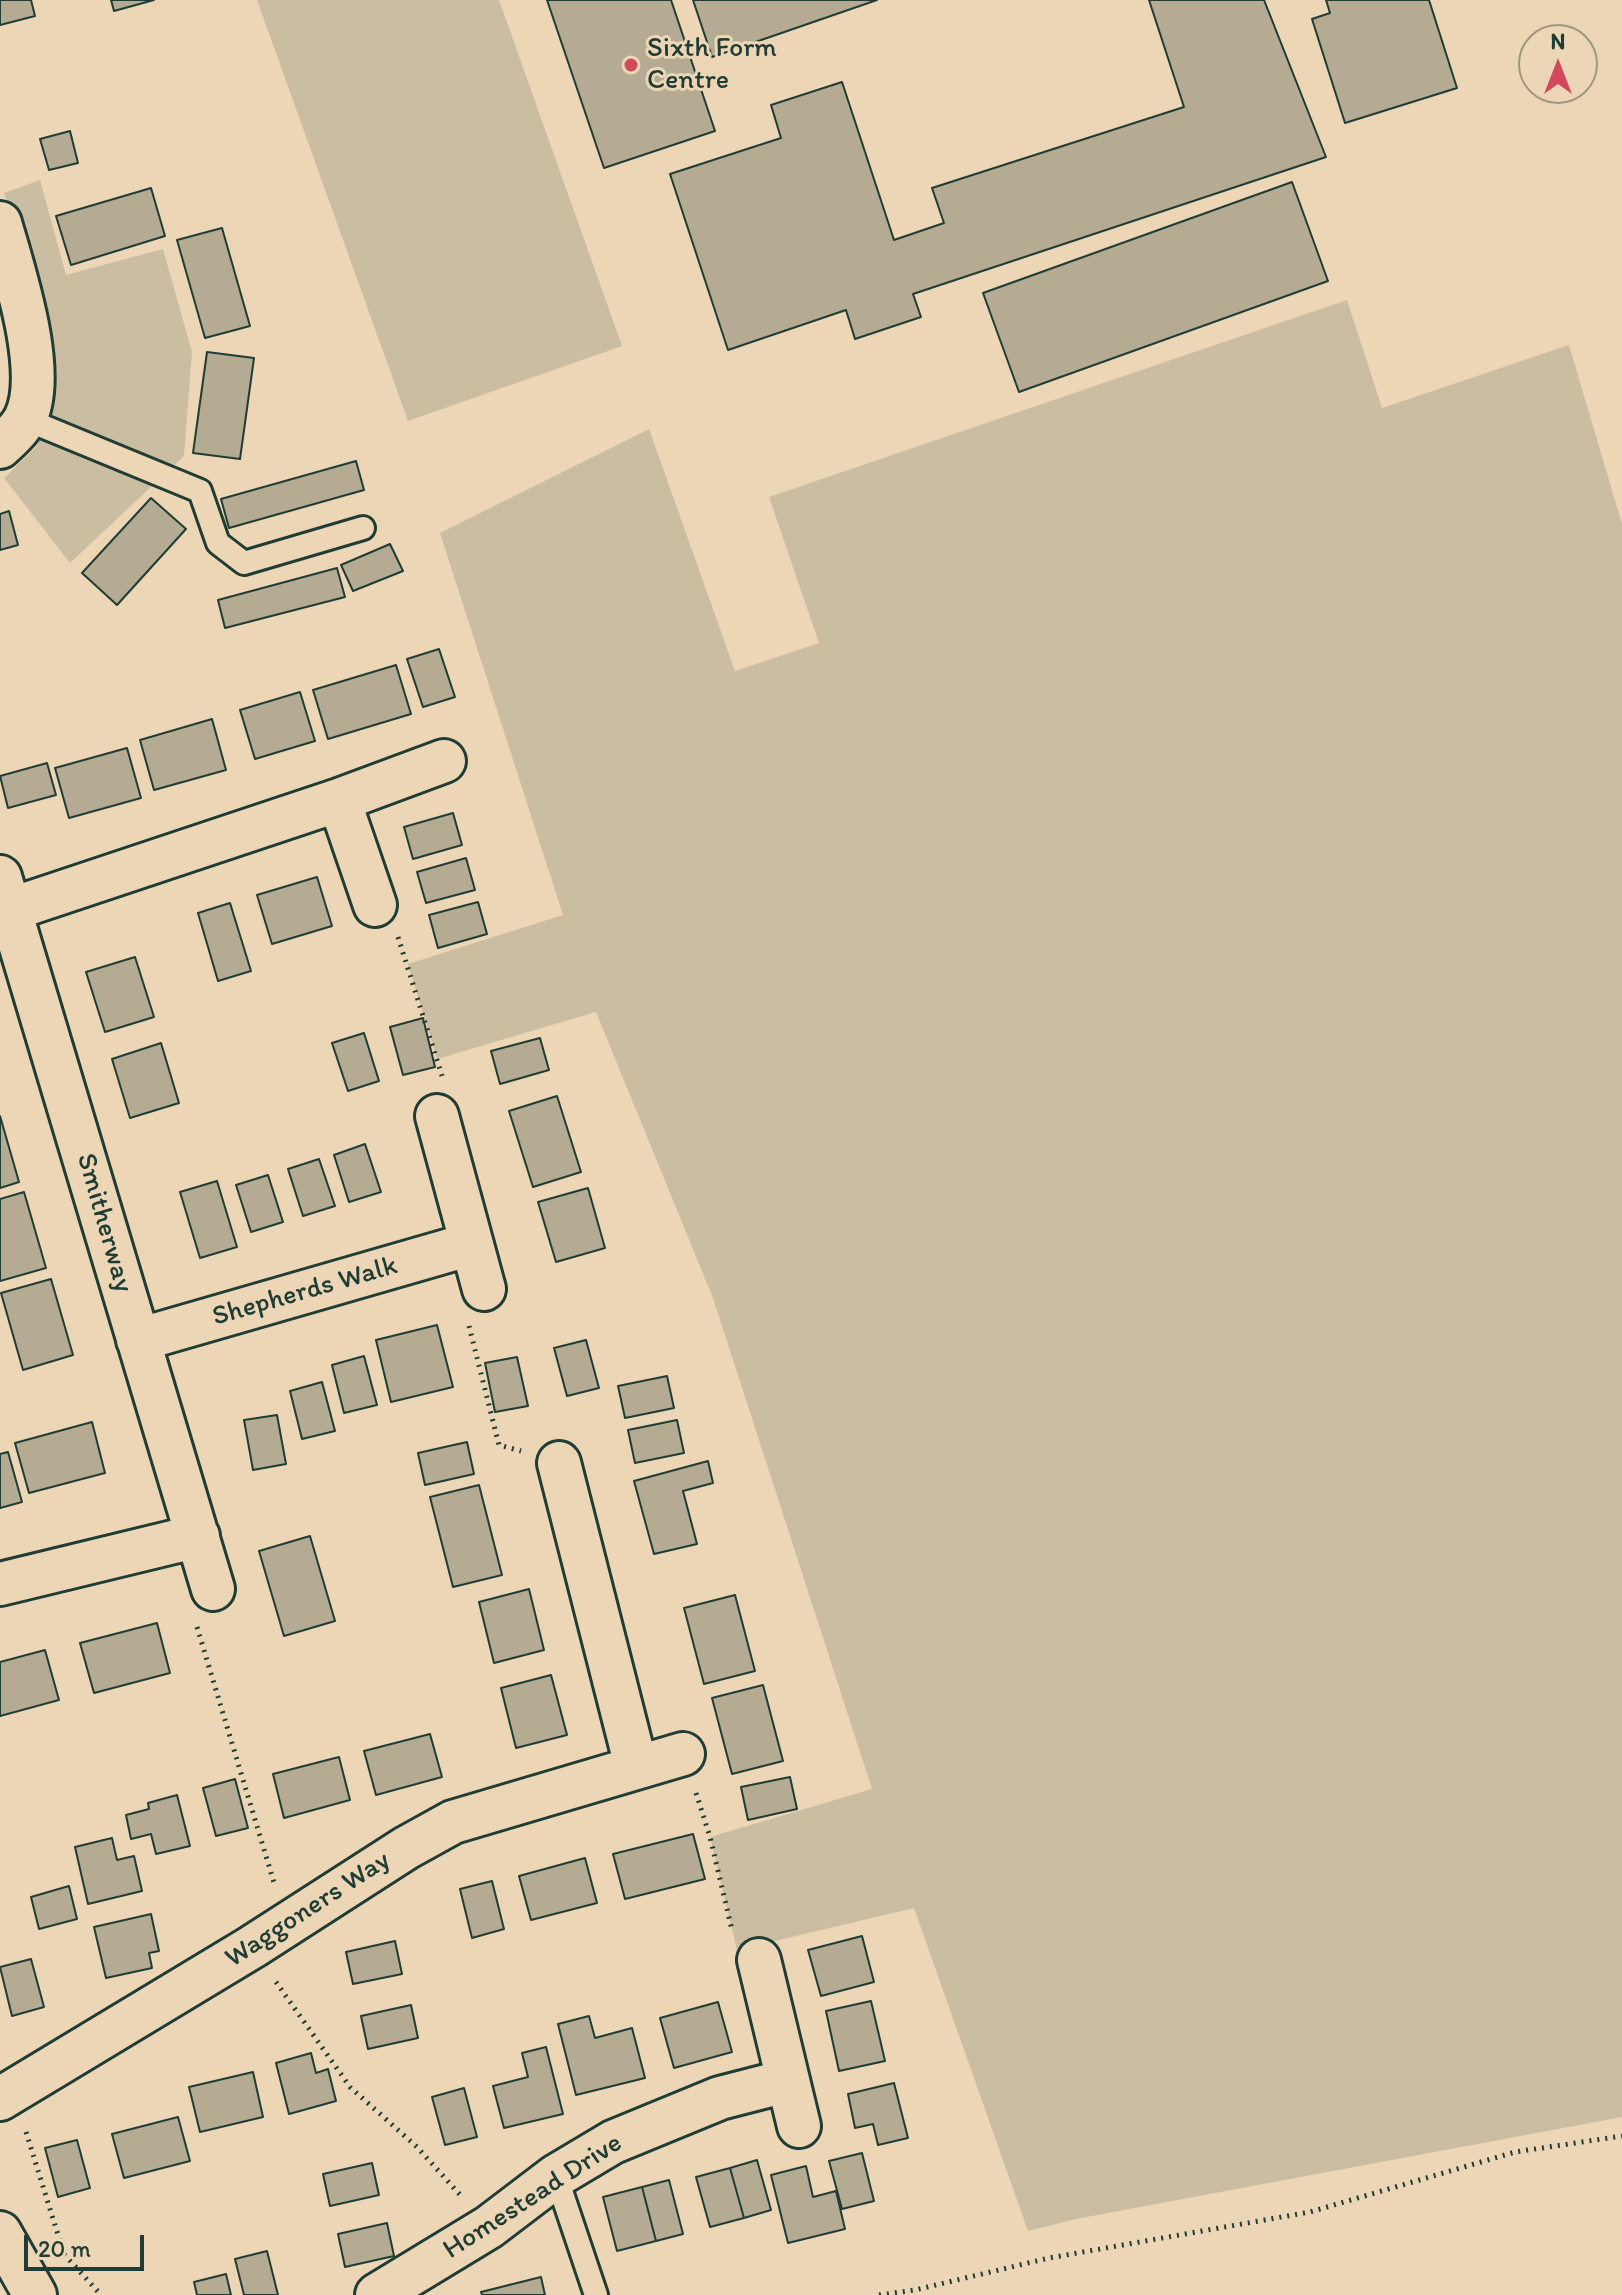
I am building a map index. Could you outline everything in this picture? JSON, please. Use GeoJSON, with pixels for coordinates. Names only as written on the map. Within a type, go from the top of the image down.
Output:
{"type":"FeatureCollection","features":[{"type":"Feature","properties":{"kind":"street"},"geometry":{"type":"LineString","coordinates":[[0,223],[21,297],[33,379],[31,403],[13,433]]}},
{"type":"Feature","properties":{"kind":"street","name":"Smitherway"},"geometry":{"type":"LineString","coordinates":[[204,1604],[198,1536],[6,893],[339,800],[444,761]]}},
{"type":"Feature","properties":{"kind":"street"},"geometry":{"type":"LineString","coordinates":[[339,800],[375,905]]}},
{"type":"Feature","properties":{"kind":"street"},"geometry":{"type":"LineString","coordinates":[[437,1116],[471,1244],[476,1307]]}},
{"type":"Feature","properties":{"kind":"street","name":"Shepherds Walk"},"geometry":{"type":"LineString","coordinates":[[138,1340],[471,1244]]}},
{"type":"Feature","properties":{"kind":"street"},"geometry":{"type":"LineString","coordinates":[[559,1463],[636,1766]]}},
{"type":"Feature","properties":{"kind":"street"},"geometry":{"type":"LineString","coordinates":[[0,1584],[198,1536]]}},
{"type":"Feature","properties":{"kind":"street","name":"Waggoners Way"},"geometry":{"type":"LineString","coordinates":[[7,2095],[453,1822],[683,1754]]}},
{"type":"Feature","properties":{"kind":"street"},"geometry":{"type":"LineString","coordinates":[[746,1948],[799,2126]]}},
{"type":"Feature","properties":{"kind":"street","name":"Homestead Drive"},"geometry":{"type":"LineString","coordinates":[[377,2295],[489,2227],[556,2176],[613,2142],[720,2098],[786,2081]]}},
{"type":"Feature","properties":{"kind":"street"},"geometry":{"type":"LineString","coordinates":[[0,2233],[35,2295]]}},
{"type":"Feature","properties":{"kind":"lane"},"geometry":{"type":"LineString","coordinates":[[13,433],[200,491],[218,543],[244,563],[363,528]]}},
{"type":"Feature","properties":{"kind":"lane"},"geometry":{"type":"LineString","coordinates":[[556,2176],[596,2295]]}},
{"type":"Feature","properties":{"kind":"path"},"geometry":{"type":"LineString","coordinates":[[375,905],[388,930],[402,944],[445,1086],[445,1106],[437,1116]]}},
{"type":"Feature","properties":{"kind":"path"},"geometry":{"type":"LineString","coordinates":[[476,1307],[499,1445],[559,1463]]}},
{"type":"Feature","properties":{"kind":"path"},"geometry":{"type":"LineString","coordinates":[[204,1604],[287,1925]]}},
{"type":"Feature","properties":{"kind":"path"},"geometry":{"type":"LineString","coordinates":[[683,1754],[746,1948]]}},
{"type":"Feature","properties":{"kind":"path"},"geometry":{"type":"LineString","coordinates":[[252,1947],[350,2087],[425,2154],[489,2227]]}},
{"type":"Feature","properties":{"kind":"path"},"geometry":{"type":"LineString","coordinates":[[7,2095],[64,2254],[101,2295]]}},
{"type":"Feature","properties":{"kind":"path"},"geometry":{"type":"LineString","coordinates":[[879,2295],[915,2290],[1049,2258],[1310,2212],[1515,2152],[1622,2136]]}},
{"type":"Feature","properties":{"kind":"shaded area"},"geometry":{"type":"Polygon","coordinates":[[[257,0],[499,0],[622,346],[408,421],[257,0]]]}},
{"type":"Feature","properties":{"kind":"shaded area"},"geometry":{"type":"Polygon","coordinates":[[[40,180],[66,275],[163,249],[192,352],[184,456],[70,563],[4,478],[36,447],[47,403],[31,285],[4,193],[40,180]]]}},
{"type":"Feature","properties":{"kind":"shaded area"},"geometry":{"type":"Polygon","coordinates":[[[1347,300],[1382,408],[1569,345],[1622,524],[1622,2117],[1076,2219],[1028,2231],[914,1908],[737,1950],[710,1837],[872,1789],[713,1298],[596,1012],[437,1059],[408,964],[563,915],[440,533],[649,429],[735,671],[819,643],[769,497],[1347,300]]]}},
{"type":"Feature","properties":{"kind":"building"},"geometry":{"type":"Polygon","coordinates":[[[0,0],[31,0],[35,16],[0,25],[0,0]]]}},
{"type":"Feature","properties":{"kind":"building"},"geometry":{"type":"Polygon","coordinates":[[[111,0],[154,0],[114,11],[111,0]]]}},
{"type":"Feature","properties":{"kind":"building","name":"Sixth Form Centre"},"geometry":{"type":"Polygon","coordinates":[[[547,0],[671,0],[715,131],[604,168],[547,0]]]}},
{"type":"Feature","properties":{"kind":"building"},"geometry":{"type":"Polygon","coordinates":[[[693,0],[877,0],[712,57],[693,0]]]}},
{"type":"Feature","properties":{"kind":"building"},"geometry":{"type":"Polygon","coordinates":[[[1149,0],[1264,0],[1326,157],[913,294],[921,317],[855,339],[846,310],[728,350],[670,174],[781,138],[771,105],[842,82],[894,240],[944,223],[932,188],[1184,107],[1149,0]]]}},
{"type":"Feature","properties":{"kind":"building"},"geometry":{"type":"Polygon","coordinates":[[[1326,0],[1429,0],[1457,88],[1345,123],[1312,19],[1330,13],[1326,0]]]}},
{"type":"Feature","properties":{"kind":"building"},"geometry":{"type":"Polygon","coordinates":[[[70,131],[78,163],[49,170],[40,139],[70,131]]]}},
{"type":"Feature","properties":{"kind":"building"},"geometry":{"type":"Polygon","coordinates":[[[1292,182],[1328,281],[1019,392],[983,293],[1292,182]]]}},
{"type":"Feature","properties":{"kind":"building"},"geometry":{"type":"Polygon","coordinates":[[[151,188],[165,236],[71,265],[56,216],[151,188]]]}},
{"type":"Feature","properties":{"kind":"building"},"geometry":{"type":"Polygon","coordinates":[[[222,228],[250,326],[205,338],[177,240],[222,228]]]}},
{"type":"Feature","properties":{"kind":"building"},"geometry":{"type":"Polygon","coordinates":[[[207,352],[254,358],[240,459],[193,453],[207,352]]]}},
{"type":"Feature","properties":{"kind":"building"},"geometry":{"type":"Polygon","coordinates":[[[356,461],[364,490],[229,528],[221,499],[356,461]]]}},
{"type":"Feature","properties":{"kind":"building"},"geometry":{"type":"Polygon","coordinates":[[[151,498],[186,529],[117,605],[82,573],[151,498]]]}},
{"type":"Feature","properties":{"kind":"building"},"geometry":{"type":"Polygon","coordinates":[[[9,511],[18,545],[0,550],[0,514],[9,511]]]}},
{"type":"Feature","properties":{"kind":"building"},"geometry":{"type":"Polygon","coordinates":[[[390,544],[403,571],[353,591],[341,565],[390,544]]]}},
{"type":"Feature","properties":{"kind":"building"},"geometry":{"type":"Polygon","coordinates":[[[337,568],[345,597],[225,628],[218,600],[337,568]]]}},
{"type":"Feature","properties":{"kind":"building"},"geometry":{"type":"Polygon","coordinates":[[[439,649],[455,697],[423,707],[407,659],[439,649]]]}},
{"type":"Feature","properties":{"kind":"building"},"geometry":{"type":"Polygon","coordinates":[[[396,665],[411,714],[328,739],[313,690],[396,665]]]}},
{"type":"Feature","properties":{"kind":"building"},"geometry":{"type":"Polygon","coordinates":[[[300,692],[315,741],[255,759],[240,710],[300,692]]]}},
{"type":"Feature","properties":{"kind":"building"},"geometry":{"type":"Polygon","coordinates":[[[212,719],[226,770],[154,790],[140,740],[212,719]]]}},
{"type":"Feature","properties":{"kind":"building"},"geometry":{"type":"Polygon","coordinates":[[[127,748],[141,798],[69,818],[55,768],[127,748]]]}},
{"type":"Feature","properties":{"kind":"building"},"geometry":{"type":"Polygon","coordinates":[[[47,763],[56,795],[8,808],[0,776],[47,763]]]}},
{"type":"Feature","properties":{"kind":"building"},"geometry":{"type":"Polygon","coordinates":[[[453,813],[462,845],[413,859],[404,827],[453,813]]]}},
{"type":"Feature","properties":{"kind":"building"},"geometry":{"type":"Polygon","coordinates":[[[466,858],[475,890],[426,903],[417,872],[466,858]]]}},
{"type":"Feature","properties":{"kind":"building"},"geometry":{"type":"Polygon","coordinates":[[[317,877],[332,926],[272,944],[257,895],[317,877]]]}},
{"type":"Feature","properties":{"kind":"building"},"geometry":{"type":"Polygon","coordinates":[[[478,902],[487,934],[438,948],[429,915],[478,902]]]}},
{"type":"Feature","properties":{"kind":"building"},"geometry":{"type":"Polygon","coordinates":[[[230,903],[251,971],[218,981],[198,913],[230,903]]]}},
{"type":"Feature","properties":{"kind":"building"},"geometry":{"type":"Polygon","coordinates":[[[135,957],[154,1017],[105,1032],[86,972],[135,957]]]}},
{"type":"Feature","properties":{"kind":"building"},"geometry":{"type":"Polygon","coordinates":[[[423,1018],[435,1067],[403,1075],[390,1027],[423,1018]]]}},
{"type":"Feature","properties":{"kind":"building"},"geometry":{"type":"Polygon","coordinates":[[[364,1033],[379,1081],[348,1091],[332,1043],[364,1033]]]}},
{"type":"Feature","properties":{"kind":"building"},"geometry":{"type":"Polygon","coordinates":[[[540,1038],[549,1070],[500,1084],[491,1051],[540,1038]]]}},
{"type":"Feature","properties":{"kind":"building"},"geometry":{"type":"Polygon","coordinates":[[[161,1043],[179,1103],[130,1118],[112,1059],[161,1043]]]}},
{"type":"Feature","properties":{"kind":"building"},"geometry":{"type":"Polygon","coordinates":[[[557,1096],[581,1172],[533,1187],[509,1111],[557,1096]]]}},
{"type":"Feature","properties":{"kind":"building"},"geometry":{"type":"Polygon","coordinates":[[[0,1116],[19,1182],[0,1188],[0,1116]]]}},
{"type":"Feature","properties":{"kind":"building"},"geometry":{"type":"Polygon","coordinates":[[[365,1144],[381,1192],[349,1202],[334,1155],[365,1144]]]}},
{"type":"Feature","properties":{"kind":"building"},"geometry":{"type":"Polygon","coordinates":[[[319,1159],[335,1206],[303,1216],[288,1169],[319,1159]]]}},
{"type":"Feature","properties":{"kind":"building"},"geometry":{"type":"Polygon","coordinates":[[[268,1175],[283,1222],[251,1232],[236,1185],[268,1175]]]}},
{"type":"Feature","properties":{"kind":"building"},"geometry":{"type":"Polygon","coordinates":[[[217,1181],[237,1247],[200,1258],[180,1192],[217,1181]]]}},
{"type":"Feature","properties":{"kind":"building"},"geometry":{"type":"Polygon","coordinates":[[[588,1188],[605,1248],[556,1262],[538,1202],[588,1188]]]}},
{"type":"Feature","properties":{"kind":"building"},"geometry":{"type":"Polygon","coordinates":[[[24,1192],[46,1268],[0,1281],[0,1199],[24,1192]]]}},
{"type":"Feature","properties":{"kind":"building"},"geometry":{"type":"Polygon","coordinates":[[[51,1279],[73,1355],[23,1370],[1,1293],[51,1279]]]}},
{"type":"Feature","properties":{"kind":"building"},"geometry":{"type":"Polygon","coordinates":[[[437,1325],[453,1387],[391,1402],[376,1340],[437,1325]]]}},
{"type":"Feature","properties":{"kind":"building"},"geometry":{"type":"Polygon","coordinates":[[[586,1340],[599,1388],[567,1396],[554,1348],[586,1340]]]}},
{"type":"Feature","properties":{"kind":"building"},"geometry":{"type":"Polygon","coordinates":[[[364,1356],[377,1405],[344,1413],[332,1365],[364,1356]]]}},
{"type":"Feature","properties":{"kind":"building"},"geometry":{"type":"Polygon","coordinates":[[[517,1357],[528,1406],[495,1412],[485,1363],[517,1357]]]}},
{"type":"Feature","properties":{"kind":"building"},"geometry":{"type":"Polygon","coordinates":[[[667,1376],[674,1408],[625,1418],[618,1386],[667,1376]]]}},
{"type":"Feature","properties":{"kind":"building"},"geometry":{"type":"Polygon","coordinates":[[[322,1382],[335,1431],[302,1439],[290,1391],[322,1382]]]}},
{"type":"Feature","properties":{"kind":"building"},"geometry":{"type":"Polygon","coordinates":[[[277,1415],[286,1464],[253,1470],[244,1420],[277,1415]]]}},
{"type":"Feature","properties":{"kind":"building"},"geometry":{"type":"Polygon","coordinates":[[[677,1420],[684,1453],[635,1463],[628,1430],[677,1420]]]}},
{"type":"Feature","properties":{"kind":"building"},"geometry":{"type":"Polygon","coordinates":[[[92,1422],[105,1473],[29,1493],[15,1443],[92,1422]]]}},
{"type":"Feature","properties":{"kind":"building"},"geometry":{"type":"Polygon","coordinates":[[[467,1442],[474,1474],[425,1485],[418,1453],[467,1442]]]}},
{"type":"Feature","properties":{"kind":"building"},"geometry":{"type":"Polygon","coordinates":[[[8,1452],[22,1502],[0,1508],[0,1454],[8,1452]]]}},
{"type":"Feature","properties":{"kind":"building"},"geometry":{"type":"Polygon","coordinates":[[[708,1461],[713,1483],[683,1491],[697,1544],[654,1554],[634,1481],[708,1461]]]}},
{"type":"Feature","properties":{"kind":"building"},"geometry":{"type":"Polygon","coordinates":[[[479,1485],[502,1575],[453,1587],[430,1497],[479,1485]]]}},
{"type":"Feature","properties":{"kind":"building"},"geometry":{"type":"Polygon","coordinates":[[[310,1536],[335,1621],[284,1636],[259,1551],[310,1536]]]}},
{"type":"Feature","properties":{"kind":"building"},"geometry":{"type":"Polygon","coordinates":[[[529,1589],[544,1650],[494,1663],[479,1602],[529,1589]]]}},
{"type":"Feature","properties":{"kind":"building"},"geometry":{"type":"Polygon","coordinates":[[[735,1595],[755,1671],[704,1684],[684,1608],[735,1595]]]}},
{"type":"Feature","properties":{"kind":"building"},"geometry":{"type":"Polygon","coordinates":[[[157,1623],[170,1673],[94,1693],[80,1643],[157,1623]]]}},
{"type":"Feature","properties":{"kind":"building"},"geometry":{"type":"Polygon","coordinates":[[[45,1650],[59,1700],[0,1716],[0,1662],[45,1650]]]}},
{"type":"Feature","properties":{"kind":"building"},"geometry":{"type":"Polygon","coordinates":[[[551,1675],[567,1735],[516,1748],[501,1688],[551,1675]]]}},
{"type":"Feature","properties":{"kind":"building"},"geometry":{"type":"Polygon","coordinates":[[[763,1685],[783,1761],[732,1774],[712,1698],[763,1685]]]}},
{"type":"Feature","properties":{"kind":"building"},"geometry":{"type":"Polygon","coordinates":[[[430,1734],[442,1777],[376,1795],[364,1751],[430,1734]]]}},
{"type":"Feature","properties":{"kind":"building"},"geometry":{"type":"Polygon","coordinates":[[[339,1757],[350,1800],[284,1818],[273,1774],[339,1757]]]}},
{"type":"Feature","properties":{"kind":"building"},"geometry":{"type":"Polygon","coordinates":[[[790,1777],[797,1809],[748,1820],[741,1787],[790,1777]]]}},
{"type":"Feature","properties":{"kind":"building"},"geometry":{"type":"Polygon","coordinates":[[[235,1779],[248,1828],[216,1836],[203,1788],[235,1779]]]}},
{"type":"Feature","properties":{"kind":"building"},"geometry":{"type":"Polygon","coordinates":[[[177,1795],[190,1846],[156,1854],[151,1834],[131,1839],[126,1815],[149,1809],[148,1803],[177,1795]]]}},
{"type":"Feature","properties":{"kind":"building"},"geometry":{"type":"Polygon","coordinates":[[[693,1834],[705,1879],[625,1899],[613,1854],[693,1834]]]}},
{"type":"Feature","properties":{"kind":"building"},"geometry":{"type":"Polygon","coordinates":[[[112,1838],[117,1860],[134,1856],[142,1891],[88,1904],[75,1847],[112,1838]]]}},
{"type":"Feature","properties":{"kind":"building"},"geometry":{"type":"Polygon","coordinates":[[[585,1858],[597,1903],[531,1920],[519,1876],[585,1858]]]}},
{"type":"Feature","properties":{"kind":"building"},"geometry":{"type":"Polygon","coordinates":[[[492,1881],[504,1929],[472,1938],[460,1889],[492,1881]]]}},
{"type":"Feature","properties":{"kind":"building"},"geometry":{"type":"Polygon","coordinates":[[[69,1886],[77,1919],[39,1929],[31,1897],[69,1886]]]}},
{"type":"Feature","properties":{"kind":"building"},"geometry":{"type":"Polygon","coordinates":[[[151,1914],[159,1951],[149,1953],[152,1968],[106,1978],[94,1927],[151,1914]]]}},
{"type":"Feature","properties":{"kind":"building"},"geometry":{"type":"Polygon","coordinates":[[[862,1936],[874,1982],[821,1996],[808,1950],[862,1936]]]}},
{"type":"Feature","properties":{"kind":"building"},"geometry":{"type":"Polygon","coordinates":[[[395,1941],[402,1974],[353,1984],[346,1952],[395,1941]]]}},
{"type":"Feature","properties":{"kind":"building"},"geometry":{"type":"Polygon","coordinates":[[[31,1959],[44,2007],[12,2016],[0,1967],[31,1959]]]}},
{"type":"Feature","properties":{"kind":"building"},"geometry":{"type":"Polygon","coordinates":[[[871,2001],[885,2061],[839,2071],[826,2011],[871,2001]]]}},
{"type":"Feature","properties":{"kind":"building"},"geometry":{"type":"Polygon","coordinates":[[[718,2002],[732,2052],[674,2068],[660,2018],[718,2002]]]}},
{"type":"Feature","properties":{"kind":"building"},"geometry":{"type":"Polygon","coordinates":[[[411,2005],[418,2038],[368,2049],[361,2016],[411,2005]]]}},
{"type":"Feature","properties":{"kind":"building"},"geometry":{"type":"Polygon","coordinates":[[[589,2016],[595,2038],[632,2028],[645,2078],[576,2095],[558,2024],[589,2016]]]}},
{"type":"Feature","properties":{"kind":"building"},"geometry":{"type":"Polygon","coordinates":[[[546,2047],[563,2114],[504,2128],[493,2086],[528,2077],[522,2053],[546,2047]]]}},
{"type":"Feature","properties":{"kind":"building"},"geometry":{"type":"Polygon","coordinates":[[[311,2053],[316,2073],[328,2069],[336,2101],[289,2114],[276,2063],[311,2053]]]}},
{"type":"Feature","properties":{"kind":"building"},"geometry":{"type":"Polygon","coordinates":[[[253,2072],[263,2117],[200,2132],[189,2087],[253,2072]]]}},
{"type":"Feature","properties":{"kind":"building"},"geometry":{"type":"Polygon","coordinates":[[[894,2083],[908,2138],[878,2145],[873,2124],[855,2128],[848,2094],[894,2083]]]}},
{"type":"Feature","properties":{"kind":"building"},"geometry":{"type":"Polygon","coordinates":[[[464,2088],[477,2137],[445,2145],[432,2097],[464,2088]]]}},
{"type":"Feature","properties":{"kind":"building"},"geometry":{"type":"Polygon","coordinates":[[[178,2117],[190,2161],[124,2178],[112,2134],[178,2117]]]}},
{"type":"Feature","properties":{"kind":"building"},"geometry":{"type":"Polygon","coordinates":[[[77,2140],[90,2188],[58,2197],[45,2148],[77,2140]]]}},
{"type":"Feature","properties":{"kind":"building"},"geometry":{"type":"Polygon","coordinates":[[[862,2153],[874,2201],[842,2209],[829,2161],[862,2153]]]}},
{"type":"Feature","properties":{"kind":"building"},"geometry":{"type":"Polygon","coordinates":[[[757,2160],[771,2210],[744,2218],[730,2168],[757,2160]]]}},
{"type":"Feature","properties":{"kind":"building"},"geometry":{"type":"Polygon","coordinates":[[[372,2163],[379,2195],[330,2206],[323,2174],[372,2163]]]}},
{"type":"Feature","properties":{"kind":"building"},"geometry":{"type":"Polygon","coordinates":[[[806,2166],[813,2197],[836,2191],[845,2229],[788,2243],[771,2175],[806,2166]]]}},
{"type":"Feature","properties":{"kind":"building"},"geometry":{"type":"Polygon","coordinates":[[[730,2168],[744,2218],[710,2227],[696,2177],[730,2168]]]}},
{"type":"Feature","properties":{"kind":"building"},"geometry":{"type":"Polygon","coordinates":[[[669,2180],[683,2234],[656,2241],[642,2187],[669,2180]]]}},
{"type":"Feature","properties":{"kind":"building"},"geometry":{"type":"Polygon","coordinates":[[[642,2187],[656,2241],[617,2251],[603,2197],[642,2187]]]}},
{"type":"Feature","properties":{"kind":"building"},"geometry":{"type":"Polygon","coordinates":[[[387,2223],[394,2256],[345,2267],[338,2234],[387,2223]]]}},
{"type":"Feature","properties":{"kind":"building"},"geometry":{"type":"Polygon","coordinates":[[[267,2251],[278,2295],[244,2295],[235,2259],[267,2251]]]}},
{"type":"Feature","properties":{"kind":"building"},"geometry":{"type":"Polygon","coordinates":[[[226,2274],[231,2295],[197,2295],[194,2282],[226,2274]]]}},
{"type":"Feature","properties":{"kind":"building"},"geometry":{"type":"Polygon","coordinates":[[[541,2277],[545,2295],[482,2295],[481,2292],[541,2277]]]}},
{"type":"Feature","properties":{"kind":"place","name":"Sixth Form Centre"},"geometry":{"type":"Point","coordinates":[631,65]}}]}
